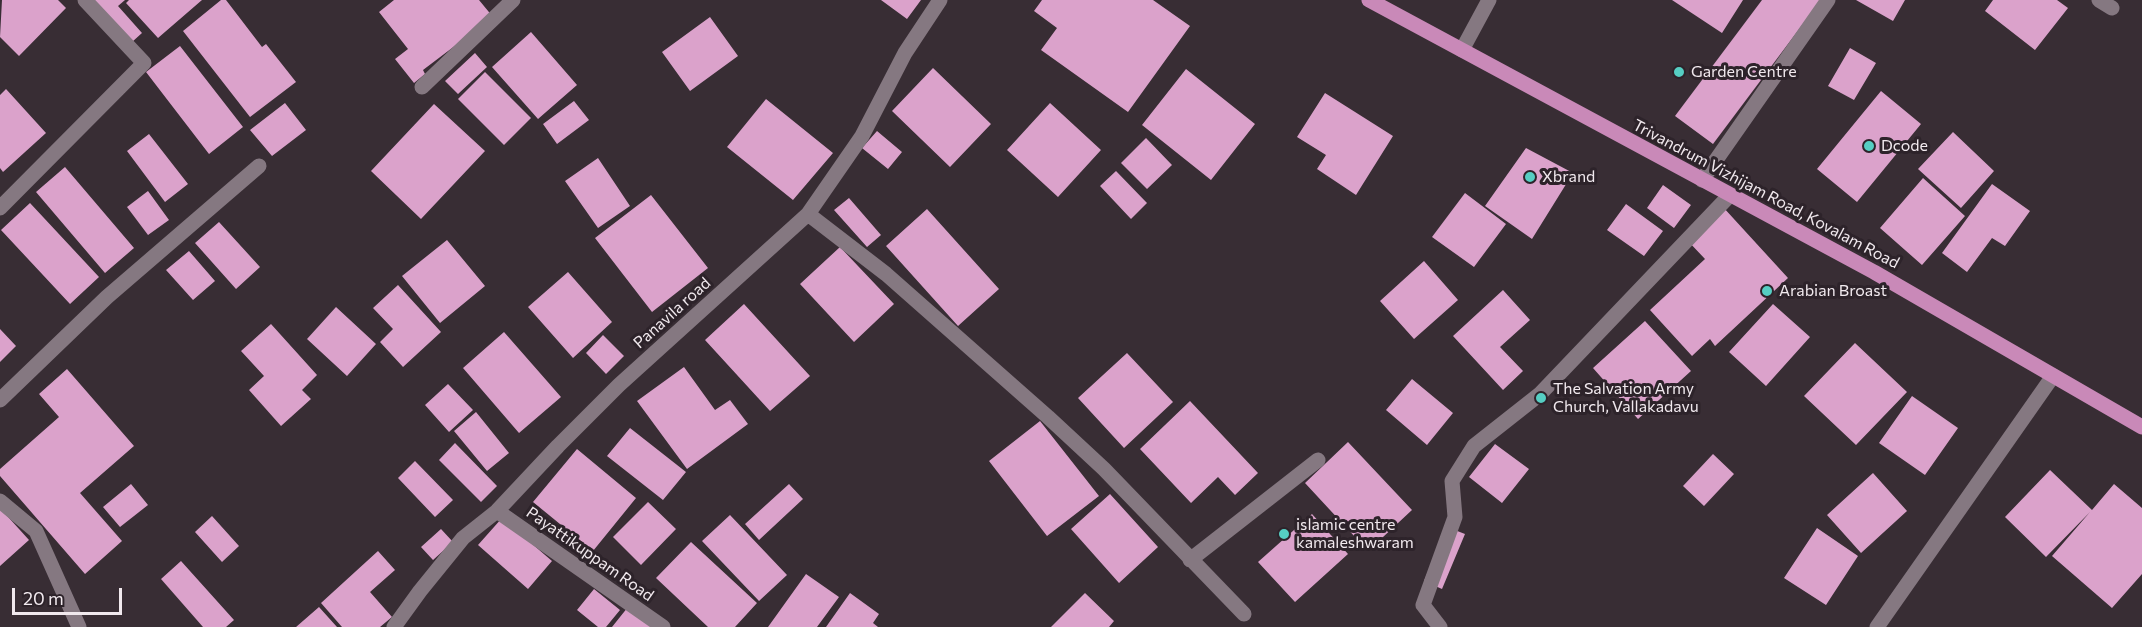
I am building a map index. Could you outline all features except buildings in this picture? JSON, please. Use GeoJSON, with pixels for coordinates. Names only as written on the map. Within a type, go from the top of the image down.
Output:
{"type":"FeatureCollection","features":[{"type":"Feature","properties":{"kind":"main road","name":"Trivandrum Vizhijam Road, Kovalam Road"},"geometry":{"type":"LineString","coordinates":[[1369,0],[1874,272],[2142,427]]}},
{"type":"Feature","properties":{"kind":"street"},"geometry":{"type":"LineString","coordinates":[[0,208],[144,63],[85,0]]}},
{"type":"Feature","properties":{"kind":"street"},"geometry":{"type":"LineString","coordinates":[[422,87],[513,0]]}},
{"type":"Feature","properties":{"kind":"street","name":"Panavila road"},"geometry":{"type":"LineString","coordinates":[[394,627],[463,538],[497,511],[619,385],[808,214],[862,136],[906,53],[940,0]]}},
{"type":"Feature","properties":{"kind":"street"},"geometry":{"type":"LineString","coordinates":[[1462,50],[1489,0]]}},
{"type":"Feature","properties":{"kind":"street"},"geometry":{"type":"LineString","coordinates":[[1702,180],[1828,0]]}},
{"type":"Feature","properties":{"kind":"street"},"geometry":{"type":"LineString","coordinates":[[2099,0],[2112,8]]}},
{"type":"Feature","properties":{"kind":"street"},"geometry":{"type":"LineString","coordinates":[[0,400],[106,297],[259,166]]}},
{"type":"Feature","properties":{"kind":"street"},"geometry":{"type":"LineString","coordinates":[[1440,627],[1423,604],[1455,517],[1452,481],[1474,446],[1540,394],[1730,195]]}},
{"type":"Feature","properties":{"kind":"street"},"geometry":{"type":"LineString","coordinates":[[808,214],[886,274],[1048,417],[1104,469],[1244,614]]}},
{"type":"Feature","properties":{"kind":"street"},"geometry":{"type":"LineString","coordinates":[[1877,627],[2053,375]]}},
{"type":"Feature","properties":{"kind":"street"},"geometry":{"type":"LineString","coordinates":[[1190,560],[1318,460]]}},
{"type":"Feature","properties":{"kind":"street"},"geometry":{"type":"LineString","coordinates":[[0,501],[36,531],[79,627]]}},
{"type":"Feature","properties":{"kind":"street","name":"Payattikuppam Road"},"geometry":{"type":"LineString","coordinates":[[497,511],[663,627]]}},
{"type":"Feature","properties":{"kind":"place","name":"Garden Centre"},"geometry":{"type":"Point","coordinates":[1679,72]}},
{"type":"Feature","properties":{"kind":"place","name":"Dcode"},"geometry":{"type":"Point","coordinates":[1869,146]}},
{"type":"Feature","properties":{"kind":"place","name":"Xbrand"},"geometry":{"type":"Point","coordinates":[1530,177]}},
{"type":"Feature","properties":{"kind":"place","name":"Arabian Broast"},"geometry":{"type":"Point","coordinates":[1767,291]}},
{"type":"Feature","properties":{"kind":"place","name":"The Salvation Army Church, Vallakadavu"},"geometry":{"type":"Point","coordinates":[1541,398]}},
{"type":"Feature","properties":{"kind":"place","name":"islamic centre kamaleshwaram"},"geometry":{"type":"Point","coordinates":[1284,534]}}]}
